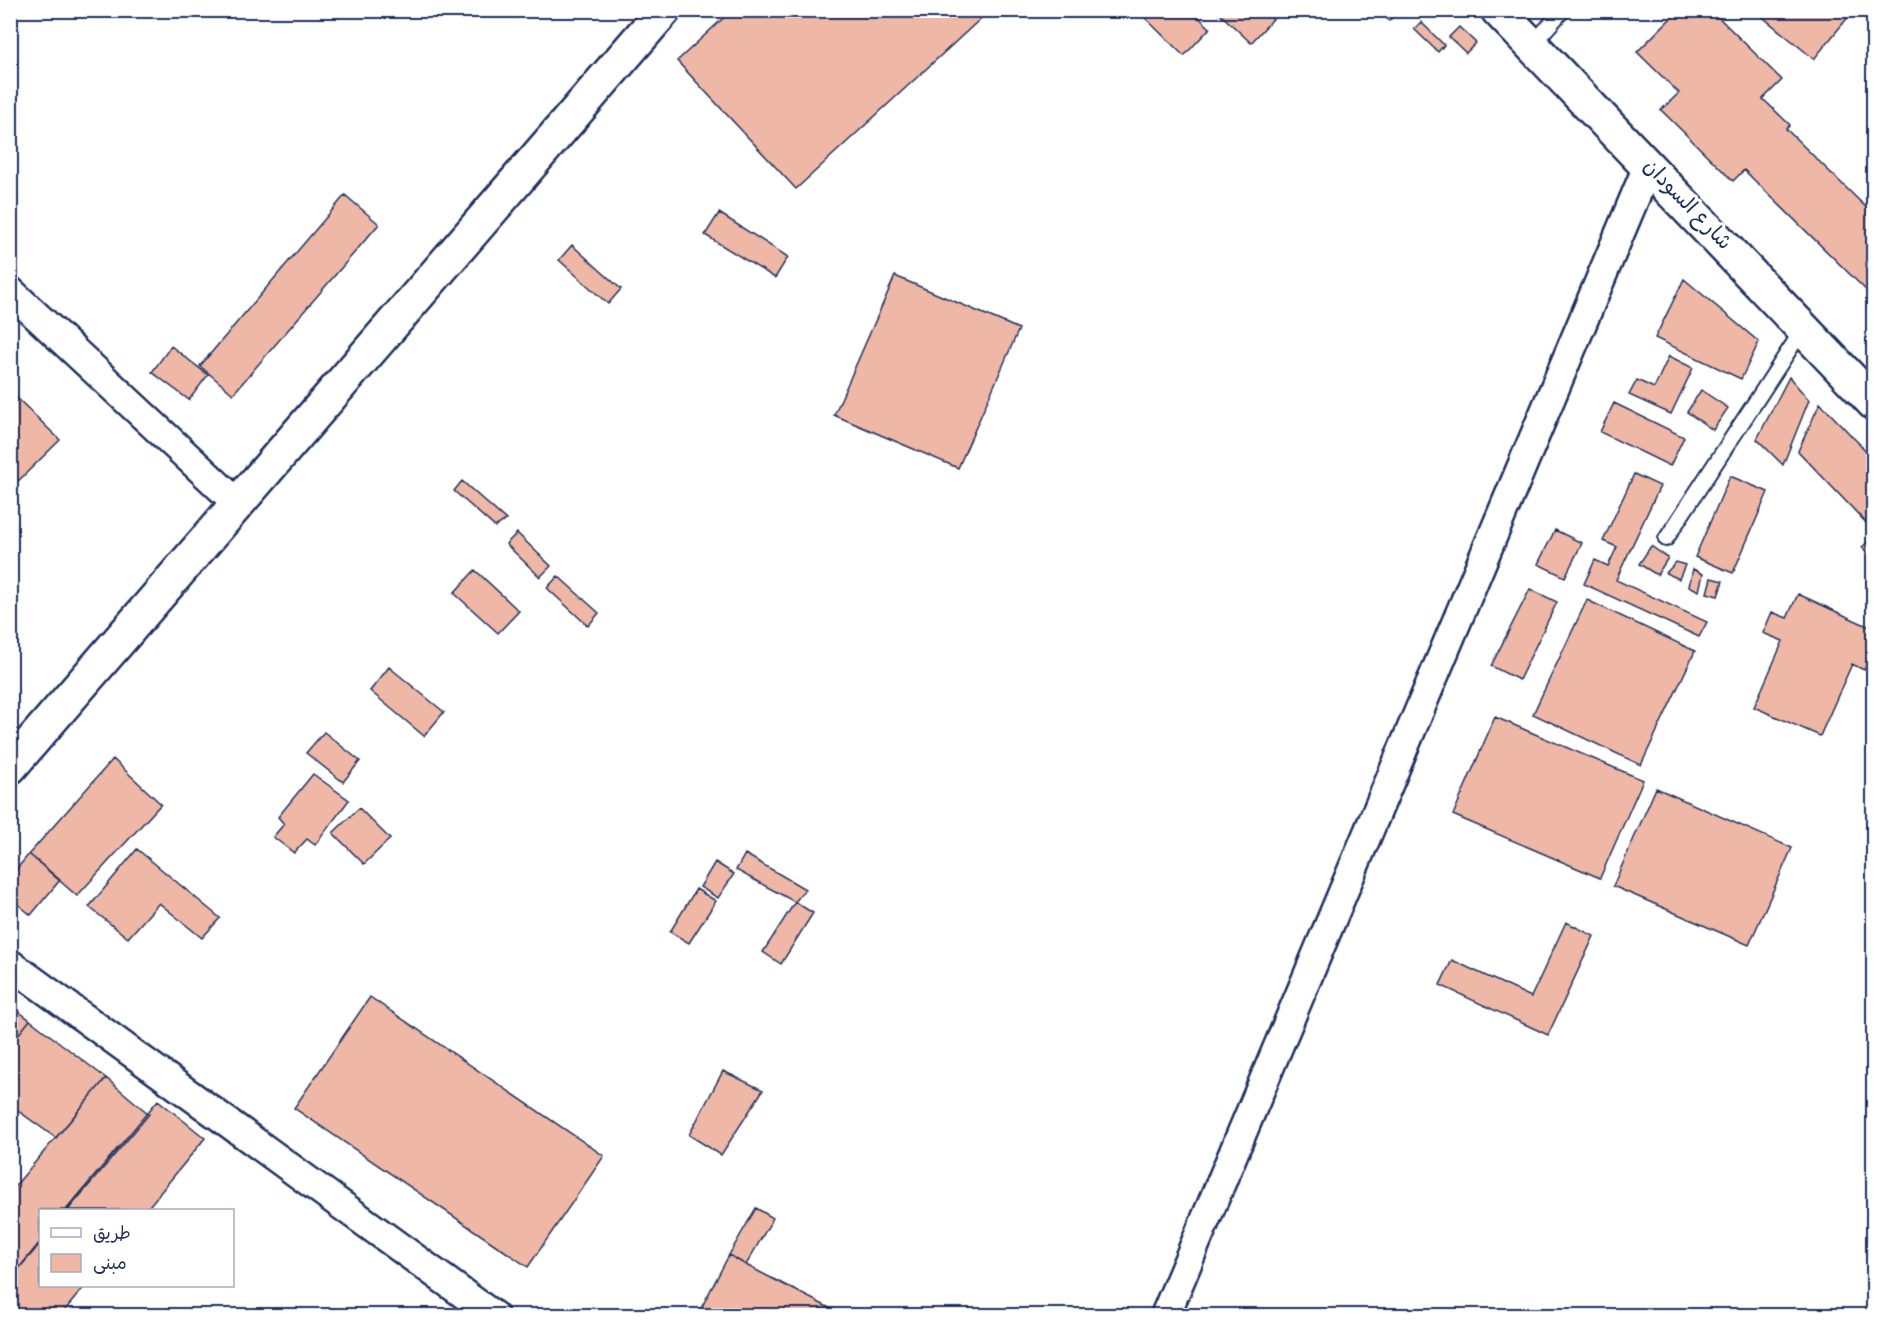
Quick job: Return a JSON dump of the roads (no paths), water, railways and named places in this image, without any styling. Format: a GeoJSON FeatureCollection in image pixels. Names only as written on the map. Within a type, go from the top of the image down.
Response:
{"type":"FeatureCollection","features":[{"type":"Feature","properties":{"kind":"main road"},"geometry":{"type":"LineString","coordinates":[[10,767],[664,10]]}},
{"type":"Feature","properties":{"kind":"main road","name":"شارع السودان"},"geometry":{"type":"LineString","coordinates":[[1498,10],[1874,403]]}},
{"type":"Feature","properties":{"kind":"street"},"geometry":{"type":"LineString","coordinates":[[1165,1316],[1648,166]]}},
{"type":"Feature","properties":{"kind":"street"},"geometry":{"type":"LineString","coordinates":[[10,291],[238,504]]}},
{"type":"Feature","properties":{"kind":"street"},"geometry":{"type":"LineString","coordinates":[[10,964],[494,1316]]}},
{"type":"Feature","properties":{"kind":"lane"},"geometry":{"type":"LineString","coordinates":[[1532,45],[1563,10]]}},
{"type":"Feature","properties":{"kind":"lane"},"geometry":{"type":"LineString","coordinates":[[1666,539],[1803,329]]}}]}
